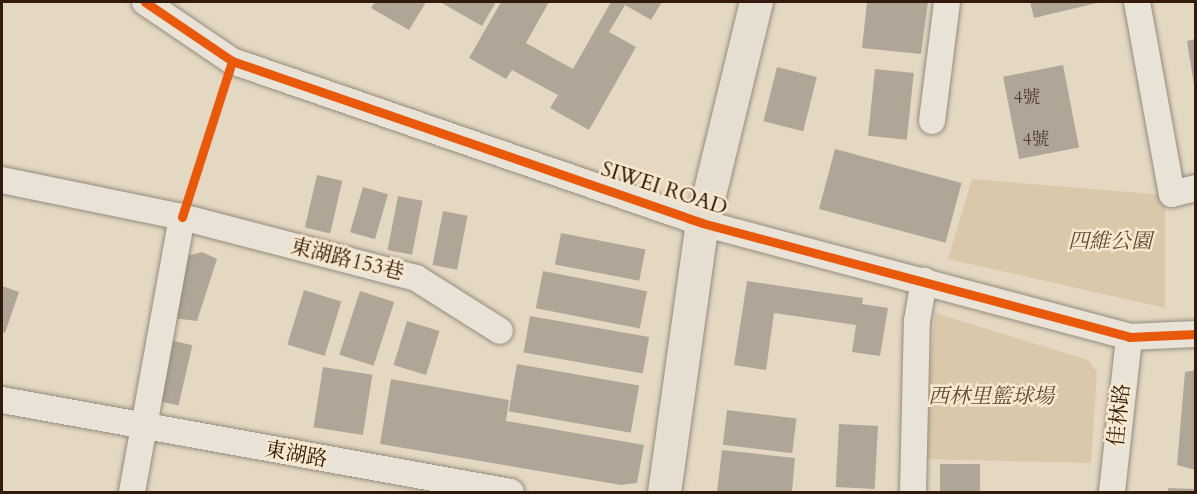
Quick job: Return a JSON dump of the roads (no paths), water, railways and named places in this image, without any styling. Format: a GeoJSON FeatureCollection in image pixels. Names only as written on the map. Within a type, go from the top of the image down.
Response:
{"type":"FeatureCollection","features":[{"type":"Feature","properties":{"kind":"main road"},"geometry":{"type":"LineString","coordinates":[[664,492],[702,223],[756,2]]}},
{"type":"Feature","properties":{"kind":"street","name":"SIWEI ROAD"},"geometry":{"type":"LineString","coordinates":[[145,2],[232,61],[702,223],[1129,337],[1196,334]]}},
{"type":"Feature","properties":{"kind":"street"},"geometry":{"type":"LineString","coordinates":[[932,121],[947,2]]}},
{"type":"Feature","properties":{"kind":"street"},"geometry":{"type":"LineString","coordinates":[[1137,2],[1172,194],[1196,189]]}},
{"type":"Feature","properties":{"kind":"street","name":"東湖路153巷"},"geometry":{"type":"LineString","coordinates":[[2,180],[182,217],[416,278],[501,331]]}},
{"type":"Feature","properties":{"kind":"street"},"geometry":{"type":"LineString","coordinates":[[132,492],[182,217]]}},
{"type":"Feature","properties":{"kind":"street"},"geometry":{"type":"LineString","coordinates":[[913,492],[917,321],[924,281]]}},
{"type":"Feature","properties":{"kind":"street","name":"佳林路"},"geometry":{"type":"LineString","coordinates":[[1112,492],[1129,337]]}},
{"type":"Feature","properties":{"kind":"street","name":"東湖路"},"geometry":{"type":"LineString","coordinates":[[2,400],[144,429],[485,490],[510,492]]}},
{"type":"Feature","properties":{"kind":"park label","name":"四維公園"},"geometry":{"type":"Point","coordinates":[1110,242]}},
{"type":"Feature","properties":{"kind":"park label","name":"西林里籃球場"},"geometry":{"type":"Point","coordinates":[991,397]}}]}
